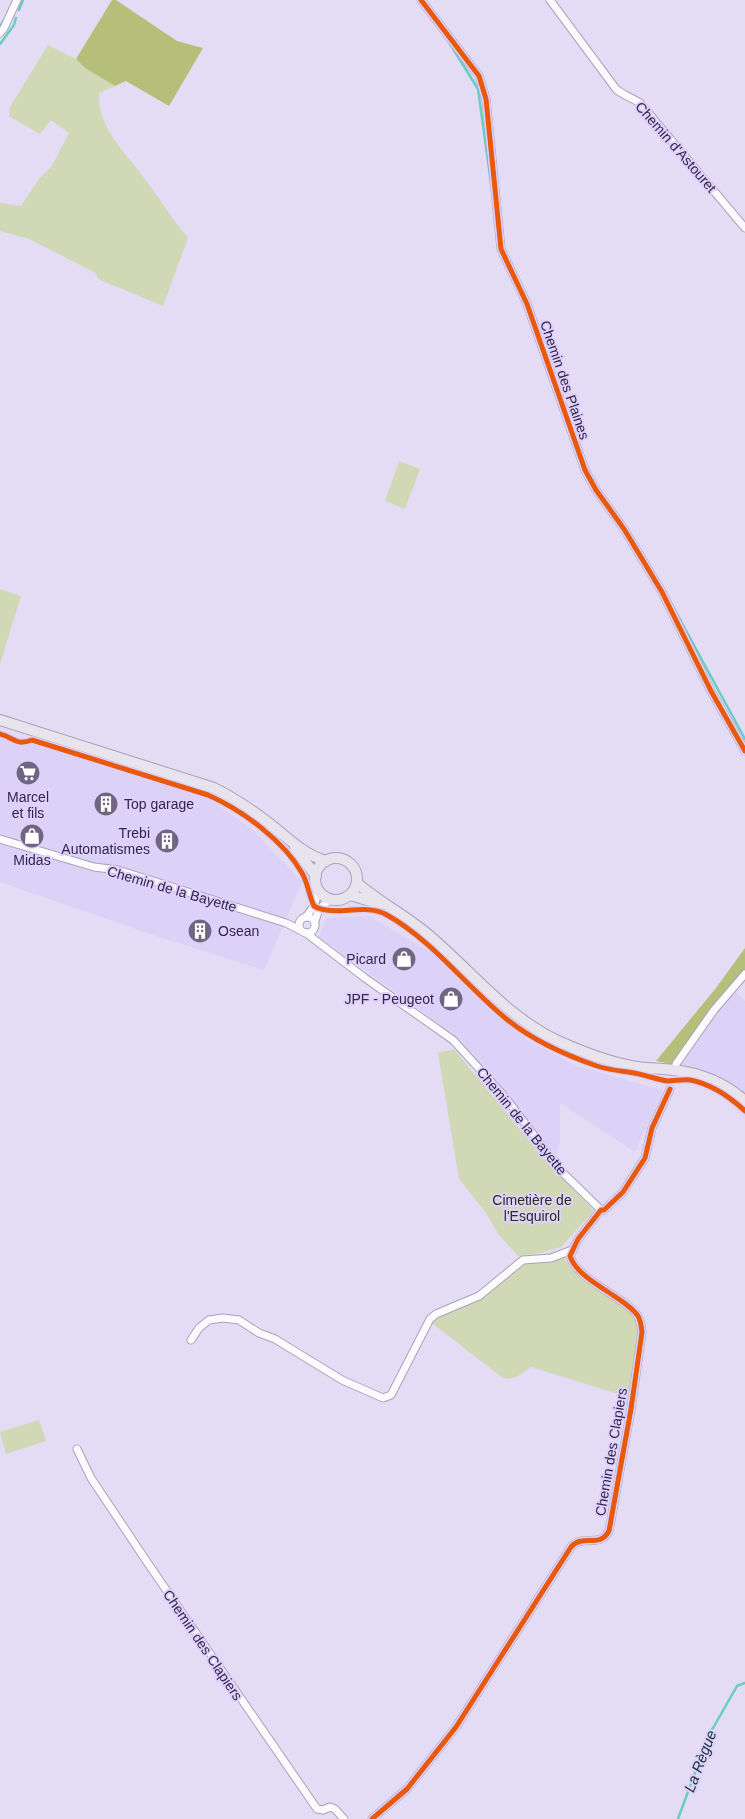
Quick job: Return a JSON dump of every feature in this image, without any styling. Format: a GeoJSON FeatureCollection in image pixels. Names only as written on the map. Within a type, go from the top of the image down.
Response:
{"type":"FeatureCollection","features":[{"type":"Feature","properties":{"kind":"main road"},"geometry":{"type":"LineString","coordinates":[[0,720],[214,788],[230,796],[292,843],[316,858],[326,861],[338,858],[348,861],[355,870],[357,883],[350,895],[338,900],[331,899],[318,890],[317,870],[326,861]]}},
{"type":"Feature","properties":{"kind":"main road"},"geometry":{"type":"LineString","coordinates":[[0,726],[46,736]]}},
{"type":"Feature","properties":{"kind":"main road"},"geometry":{"type":"LineString","coordinates":[[292,843],[316,876]]}},
{"type":"Feature","properties":{"kind":"main road"},"geometry":{"type":"LineString","coordinates":[[357,883],[387,906],[424,930],[501,1003],[537,1030],[569,1046],[605,1059],[632,1066],[675,1070],[698,1075],[720,1083],[745,1101]]}},
{"type":"Feature","properties":{"kind":"main road"},"geometry":{"type":"LineString","coordinates":[[350,895],[387,906]]}},
{"type":"Feature","properties":{"kind":"street"},"geometry":{"type":"LineString","coordinates":[[0,33],[17,0]]}},
{"type":"Feature","properties":{"kind":"street","name":"Chemin des Plaines"},"geometry":{"type":"LineString","coordinates":[[421,0],[479,76],[486,99],[501,249],[527,304],[585,470],[662,592],[711,691],[745,751]]}},
{"type":"Feature","properties":{"kind":"street","name":"Chemin d'Astouret"},"geometry":{"type":"LineString","coordinates":[[550,0],[616,89],[640,103],[745,228]]}},
{"type":"Feature","properties":{"kind":"street","name":"Chemin de la Bayette"},"geometry":{"type":"LineString","coordinates":[[0,839],[94,867],[118,870],[307,931],[319,945],[453,1040],[505,1096],[561,1171],[601,1210]]}},
{"type":"Feature","properties":{"kind":"street"},"geometry":{"type":"LineString","coordinates":[[303,919],[314,906],[318,890]]}},
{"type":"Feature","properties":{"kind":"street"},"geometry":{"type":"LineString","coordinates":[[303,919],[307,931],[316,925],[314,921],[319,909],[331,899]]}},
{"type":"Feature","properties":{"kind":"street"},"geometry":{"type":"LineString","coordinates":[[303,919],[311,918],[314,921]]}},
{"type":"Feature","properties":{"kind":"street","name":"Chemin de la Bayette"},"geometry":{"type":"LineString","coordinates":[[286,923],[303,919]]}},
{"type":"Feature","properties":{"kind":"street"},"geometry":{"type":"LineString","coordinates":[[675,1070],[676,1064],[714,1010],[745,974]]}},
{"type":"Feature","properties":{"kind":"street"},"geometry":{"type":"LineString","coordinates":[[191,1340],[199,1328],[209,1320],[223,1318],[239,1320],[254,1331],[275,1338],[342,1380],[383,1398],[391,1395],[430,1319],[436,1314],[479,1296],[523,1260],[551,1258],[572,1250],[601,1210],[604,1210],[623,1192],[646,1158],[652,1128],[670,1089]]}},
{"type":"Feature","properties":{"kind":"street","name":"Chemin des Clapiers"},"geometry":{"type":"LineString","coordinates":[[372,1819],[407,1789],[456,1728],[570,1547],[578,1540],[601,1540],[609,1531],[631,1410],[642,1332],[641,1322],[631,1310],[572,1264],[570,1256],[572,1250]]}},
{"type":"Feature","properties":{"kind":"street","name":"Chemin des Clapiers"},"geometry":{"type":"LineString","coordinates":[[77,1449],[91,1478],[317,1809],[323,1810],[330,1807],[336,1809],[344,1819]]}},
{"type":"Feature","properties":{"kind":"shaded area"},"geometry":{"type":"Polygon","coordinates":[[[0,731],[209,799],[253,830],[302,882],[264,970],[150,934],[0,882],[0,731]]]}},
{"type":"Feature","properties":{"kind":"shaded area"},"geometry":{"type":"Polygon","coordinates":[[[369,916],[432,953],[529,1041],[577,1066],[663,1090],[635,1152],[560,1103],[560,1143],[555,1160],[456,1036],[319,937],[326,918],[369,916]]]}},
{"type":"Feature","properties":{"kind":"shaded area"},"geometry":{"type":"Polygon","coordinates":[[[735,991],[745,1001],[745,1095],[727,1082],[708,1073],[680,1066],[708,1021],[735,991]]]}},
{"type":"Feature","properties":{"kind":"green space"},"geometry":{"type":"Polygon","coordinates":[[[112,0],[116,0],[177,41],[203,48],[169,106],[126,81],[115,86],[85,68],[76,59],[112,0]]]}},
{"type":"Feature","properties":{"kind":"green space"},"geometry":{"type":"Polygon","coordinates":[[[48,45],[76,59],[85,68],[115,86],[99,93],[100,106],[108,130],[188,238],[163,306],[98,279],[96,273],[29,239],[0,231],[0,203],[21,206],[39,179],[52,166],[69,133],[51,120],[40,134],[9,116],[10,107],[48,45]]]}},
{"type":"Feature","properties":{"kind":"green space"},"geometry":{"type":"Polygon","coordinates":[[[399,461],[420,469],[405,509],[385,501],[399,461]]]}},
{"type":"Feature","properties":{"kind":"green space"},"geometry":{"type":"Polygon","coordinates":[[[0,589],[21,596],[0,664],[0,589]]]}},
{"type":"Feature","properties":{"kind":"green space"},"geometry":{"type":"Polygon","coordinates":[[[745,948],[745,978],[708,1021],[680,1066],[656,1061],[716,988],[745,948]]]}},
{"type":"Feature","properties":{"kind":"green space","name":"Cimetière de l'Esquirol"},"geometry":{"type":"Polygon","coordinates":[[[454,1049],[548,1163],[594,1211],[561,1247],[540,1253],[518,1256],[499,1235],[486,1213],[459,1179],[438,1053],[454,1049]]]}},
{"type":"Feature","properties":{"kind":"green space"},"geometry":{"type":"Polygon","coordinates":[[[568,1248],[563,1257],[569,1265],[619,1303],[639,1325],[638,1350],[628,1397],[531,1367],[515,1377],[503,1378],[433,1324],[434,1312],[445,1306],[480,1294],[519,1258],[544,1255],[568,1248]]]}},
{"type":"Feature","properties":{"kind":"green space"},"geometry":{"type":"Polygon","coordinates":[[[39,1420],[46,1441],[6,1454],[0,1432],[39,1420]]]}},
{"type":"Feature","properties":{"kind":"waterway"},"geometry":{"type":"LineString","coordinates":[[19,10],[23,0]]}},
{"type":"Feature","properties":{"kind":"waterway"},"geometry":{"type":"LineString","coordinates":[[0,44],[14,25],[16,18]]}},
{"type":"Feature","properties":{"kind":"waterway"},"geometry":{"type":"LineString","coordinates":[[0,27],[4,20]]}},
{"type":"Feature","properties":{"kind":"waterway","name":"La Règue"},"geometry":{"type":"LineString","coordinates":[[447,39],[478,89],[491,183]]}},
{"type":"Feature","properties":{"kind":"waterway","name":"La Règue"},"geometry":{"type":"LineString","coordinates":[[671,603],[745,739]]}},
{"type":"Feature","properties":{"kind":"waterway","name":"La Règue"},"geometry":{"type":"LineString","coordinates":[[678,1819],[704,1753],[710,1731],[737,1686],[745,1683]]}},
{"type":"Feature","properties":{"kind":"cycle path"},"geometry":{"type":"LineString","coordinates":[[421,0],[479,76],[486,99],[501,249],[527,304],[585,470],[662,592],[711,691],[745,751]]}},
{"type":"Feature","properties":{"kind":"cycle path"},"geometry":{"type":"LineString","coordinates":[[0,734],[18,742],[32,740],[208,795],[221,801],[248,818],[284,849],[304,877],[314,906],[331,911],[378,911],[404,925],[434,950],[504,1017],[536,1039],[573,1057],[602,1067],[667,1081],[687,1080],[698,1082],[720,1092],[745,1111]]}},
{"type":"Feature","properties":{"kind":"cycle path"},"geometry":{"type":"LineString","coordinates":[[372,1819],[407,1789],[456,1727],[571,1547],[581,1541],[601,1539],[609,1531],[631,1409],[642,1332],[641,1324],[638,1316],[623,1302],[582,1273],[570,1256],[578,1239],[601,1210],[604,1210],[623,1192],[645,1158],[652,1128],[670,1089]]}},
{"type":"Feature","properties":{"kind":"place","name":"Marcel et fils"},"geometry":{"type":"Point","coordinates":[28,773]}},
{"type":"Feature","properties":{"kind":"place","name":"Top garage"},"geometry":{"type":"Point","coordinates":[106,804]}},
{"type":"Feature","properties":{"kind":"place","name":"Midas"},"geometry":{"type":"Point","coordinates":[32,836]}},
{"type":"Feature","properties":{"kind":"place","name":"Trebi Automatismes"},"geometry":{"type":"Point","coordinates":[167,841]}},
{"type":"Feature","properties":{"kind":"place","name":"Osean"},"geometry":{"type":"Point","coordinates":[200,931]}},
{"type":"Feature","properties":{"kind":"place","name":"Picard"},"geometry":{"type":"Point","coordinates":[404,959]}},
{"type":"Feature","properties":{"kind":"place","name":"JPF - Peugeot"},"geometry":{"type":"Point","coordinates":[451,999]}}]}
